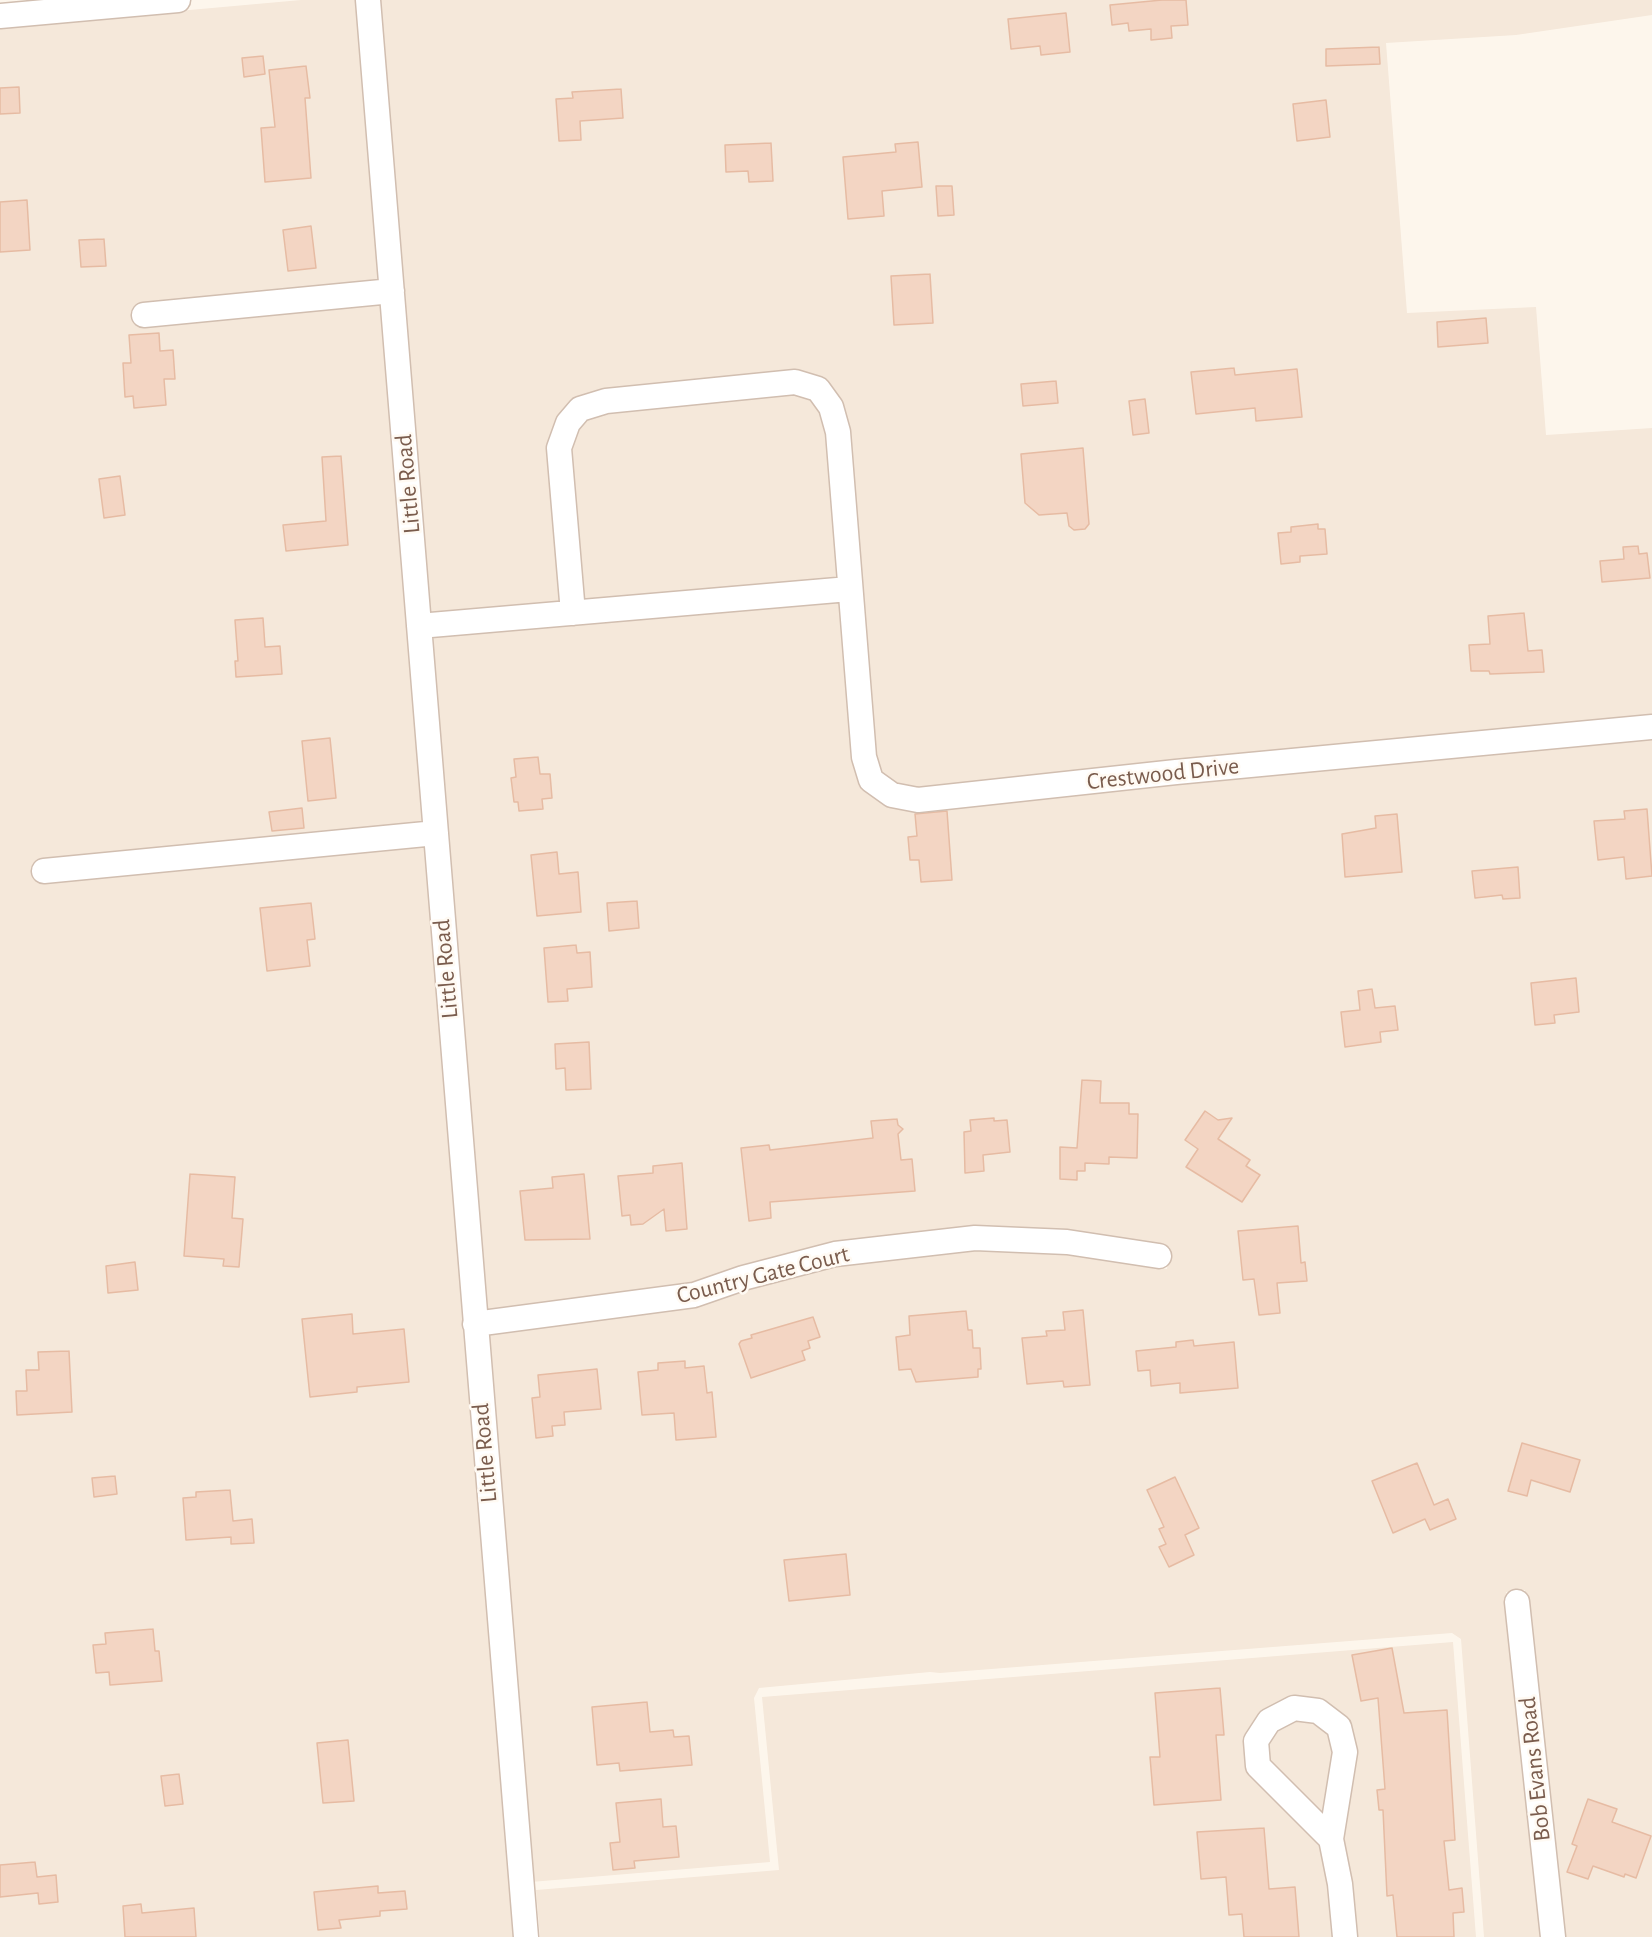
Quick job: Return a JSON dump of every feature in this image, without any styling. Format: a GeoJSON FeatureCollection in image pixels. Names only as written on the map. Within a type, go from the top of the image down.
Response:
{"type":"FeatureCollection","features":[{"type":"Feature","properties":{"kind":"street"},"geometry":{"type":"LineString","coordinates":[[0,16],[178,0]]}},
{"type":"Feature","properties":{"kind":"street","name":"Little Road"},"geometry":{"type":"LineString","coordinates":[[368,0],[526,1937]]}},
{"type":"Feature","properties":{"kind":"street"},"geometry":{"type":"LineString","coordinates":[[144,315],[392,291]]}},
{"type":"Feature","properties":{"kind":"street","name":"Crestwood Drive"},"geometry":{"type":"LineString","coordinates":[[573,613],[559,448],[568,423],[580,409],[606,401],[795,382],[818,389],[831,407],[838,432],[864,757],[872,780],[892,795],[918,800],[1176,772],[1652,727]]}},
{"type":"Feature","properties":{"kind":"street"},"geometry":{"type":"LineString","coordinates":[[419,626],[849,589]]}},
{"type":"Feature","properties":{"kind":"street"},"geometry":{"type":"LineString","coordinates":[[45,872],[436,833]]}},
{"type":"Feature","properties":{"kind":"street","name":"Country Gate Court"},"geometry":{"type":"LineString","coordinates":[[475,1324],[694,1294],[743,1278],[835,1254],[975,1238],[1067,1242],[1159,1256]]}},
{"type":"Feature","properties":{"kind":"street","name":"Bob Evans Road"},"geometry":{"type":"LineString","coordinates":[[1517,1602],[1553,1937]]}},
{"type":"Feature","properties":{"kind":"street"},"geometry":{"type":"LineString","coordinates":[[1331,1839],[1258,1767],[1256,1741],[1269,1721],[1293,1708],[1318,1711],[1339,1727],[1345,1752],[1331,1839],[1340,1884],[1345,1937]]}},
{"type":"Feature","properties":{"kind":"shaded area"},"geometry":{"type":"Polygon","coordinates":[[[301,0],[358,0],[516,1937],[0,1937],[0,27],[301,0]]]}},
{"type":"Feature","properties":{"kind":"shaded area"},"geometry":{"type":"Polygon","coordinates":[[[378,0],[1652,0],[1652,15],[1516,35],[1386,43],[1407,313],[1536,307],[1546,435],[1652,428],[1652,1937],[1563,1937],[1525,1590],[1506,1592],[1543,1937],[1484,1937],[1461,1639],[1452,1633],[930,1672],[759,1688],[754,1698],[770,1862],[531,1882],[485,1333],[745,1288],[837,1265],[975,1249],[1066,1253],[1167,1269],[1170,1247],[1068,1231],[483,1311],[378,0]]]}},
{"type":"Feature","properties":{"kind":"shaded area"},"geometry":{"type":"Polygon","coordinates":[[[1453,1642],[1476,1937],[540,1937],[536,1890],[779,1870],[762,1697],[1453,1642]]]}},
{"type":"Feature","properties":{"kind":"building"},"geometry":{"type":"Polygon","coordinates":[[[1186,0],[1188,25],[1171,26],[1172,38],[1151,40],[1151,29],[1129,31],[1128,23],[1112,25],[1110,5],[1186,0]]]}},
{"type":"Feature","properties":{"kind":"building"},"geometry":{"type":"Polygon","coordinates":[[[1066,13],[1070,52],[1041,55],[1040,46],[1011,49],[1008,19],[1066,13]]]}},
{"type":"Feature","properties":{"kind":"building"},"geometry":{"type":"Polygon","coordinates":[[[1379,47],[1380,64],[1326,66],[1326,49],[1379,47]]]}},
{"type":"Feature","properties":{"kind":"building"},"geometry":{"type":"Polygon","coordinates":[[[263,56],[265,74],[244,77],[242,58],[263,56]]]}},
{"type":"Feature","properties":{"kind":"building"},"geometry":{"type":"Polygon","coordinates":[[[306,66],[310,98],[305,98],[311,178],[265,182],[261,128],[275,127],[269,70],[306,66]]]}},
{"type":"Feature","properties":{"kind":"building"},"geometry":{"type":"Polygon","coordinates":[[[19,87],[20,113],[0,114],[0,88],[19,87]]]}},
{"type":"Feature","properties":{"kind":"building"},"geometry":{"type":"Polygon","coordinates":[[[621,89],[623,118],[580,121],[581,140],[559,141],[556,99],[573,98],[572,92],[621,89]]]}},
{"type":"Feature","properties":{"kind":"building"},"geometry":{"type":"Polygon","coordinates":[[[1326,100],[1330,137],[1297,141],[1293,104],[1326,100]]]}},
{"type":"Feature","properties":{"kind":"building"},"geometry":{"type":"Polygon","coordinates":[[[918,142],[922,187],[882,191],[884,216],[848,219],[843,157],[896,152],[895,144],[918,142]]]}},
{"type":"Feature","properties":{"kind":"building"},"geometry":{"type":"Polygon","coordinates":[[[771,143],[773,181],[749,182],[748,171],[726,172],[725,145],[771,143]]]}},
{"type":"Feature","properties":{"kind":"building"},"geometry":{"type":"Polygon","coordinates":[[[936,186],[952,186],[954,215],[938,216],[936,186]]]}},
{"type":"Feature","properties":{"kind":"building"},"geometry":{"type":"Polygon","coordinates":[[[27,200],[30,250],[0,252],[0,202],[27,200]]]}},
{"type":"Feature","properties":{"kind":"building"},"geometry":{"type":"Polygon","coordinates":[[[311,226],[316,268],[288,271],[283,230],[311,226]]]}},
{"type":"Feature","properties":{"kind":"building"},"geometry":{"type":"Polygon","coordinates":[[[104,239],[106,266],[81,267],[79,240],[104,239]]]}},
{"type":"Feature","properties":{"kind":"building"},"geometry":{"type":"Polygon","coordinates":[[[930,274],[933,323],[894,325],[891,276],[930,274]]]}},
{"type":"Feature","properties":{"kind":"building"},"geometry":{"type":"Polygon","coordinates":[[[1486,318],[1488,343],[1438,347],[1437,322],[1486,318]]]}},
{"type":"Feature","properties":{"kind":"building"},"geometry":{"type":"Polygon","coordinates":[[[159,333],[160,351],[173,350],[175,379],[164,379],[166,405],[134,408],[133,396],[125,397],[123,363],[131,363],[129,335],[159,333]]]}},
{"type":"Feature","properties":{"kind":"building"},"geometry":{"type":"Polygon","coordinates":[[[1234,368],[1235,375],[1297,369],[1302,417],[1256,421],[1255,408],[1196,414],[1191,372],[1234,368]]]}},
{"type":"Feature","properties":{"kind":"building"},"geometry":{"type":"Polygon","coordinates":[[[1056,381],[1058,403],[1023,406],[1021,384],[1056,381]]]}},
{"type":"Feature","properties":{"kind":"building"},"geometry":{"type":"Polygon","coordinates":[[[1145,399],[1149,433],[1133,435],[1129,401],[1145,399]]]}},
{"type":"Feature","properties":{"kind":"building"},"geometry":{"type":"Polygon","coordinates":[[[1083,448],[1089,524],[1085,529],[1074,530],[1069,526],[1067,513],[1039,515],[1025,503],[1021,454],[1083,448]]]}},
{"type":"Feature","properties":{"kind":"building"},"geometry":{"type":"Polygon","coordinates":[[[341,456],[348,545],[286,551],[283,525],[326,521],[322,457],[341,456]]]}},
{"type":"Feature","properties":{"kind":"building"},"geometry":{"type":"Polygon","coordinates":[[[120,476],[125,515],[104,518],[99,479],[120,476]]]}},
{"type":"Feature","properties":{"kind":"building"},"geometry":{"type":"Polygon","coordinates":[[[1318,524],[1318,529],[1325,529],[1327,554],[1300,556],[1300,562],[1281,564],[1278,533],[1291,532],[1291,527],[1318,524]]]}},
{"type":"Feature","properties":{"kind":"building"},"geometry":{"type":"Polygon","coordinates":[[[1638,546],[1639,554],[1647,553],[1650,578],[1602,582],[1600,561],[1624,559],[1623,547],[1638,546]]]}},
{"type":"Feature","properties":{"kind":"building"},"geometry":{"type":"Polygon","coordinates":[[[1524,613],[1528,651],[1542,650],[1544,672],[1490,674],[1489,671],[1471,671],[1469,645],[1490,644],[1488,616],[1524,613]]]}},
{"type":"Feature","properties":{"kind":"building"},"geometry":{"type":"Polygon","coordinates":[[[263,618],[265,647],[280,646],[282,674],[236,677],[235,661],[238,661],[235,620],[263,618]]]}},
{"type":"Feature","properties":{"kind":"building"},"geometry":{"type":"Polygon","coordinates":[[[330,738],[336,798],[308,801],[302,741],[330,738]]]}},
{"type":"Feature","properties":{"kind":"building"},"geometry":{"type":"Polygon","coordinates":[[[538,757],[540,774],[550,774],[552,798],[542,799],[543,809],[519,811],[518,802],[514,802],[511,778],[516,777],[514,759],[538,757]]]}},
{"type":"Feature","properties":{"kind":"building"},"geometry":{"type":"Polygon","coordinates":[[[302,808],[304,828],[272,831],[269,812],[302,808]]]}},
{"type":"Feature","properties":{"kind":"building"},"geometry":{"type":"Polygon","coordinates":[[[1647,809],[1652,876],[1626,879],[1624,857],[1598,860],[1594,821],[1625,819],[1624,811],[1647,809]]]}},
{"type":"Feature","properties":{"kind":"building"},"geometry":{"type":"Polygon","coordinates":[[[947,811],[952,880],[921,882],[919,860],[910,860],[908,837],[917,836],[915,814],[947,811]]]}},
{"type":"Feature","properties":{"kind":"building"},"geometry":{"type":"Polygon","coordinates":[[[1397,814],[1402,872],[1345,877],[1342,834],[1376,828],[1375,816],[1397,814]]]}},
{"type":"Feature","properties":{"kind":"building"},"geometry":{"type":"Polygon","coordinates":[[[557,852],[559,874],[578,872],[581,912],[537,916],[531,855],[557,852]]]}},
{"type":"Feature","properties":{"kind":"building"},"geometry":{"type":"Polygon","coordinates":[[[1518,867],[1520,898],[1503,899],[1502,895],[1475,898],[1472,871],[1518,867]]]}},
{"type":"Feature","properties":{"kind":"building"},"geometry":{"type":"Polygon","coordinates":[[[637,901],[639,928],[609,931],[607,903],[637,901]]]}},
{"type":"Feature","properties":{"kind":"building"},"geometry":{"type":"Polygon","coordinates":[[[311,903],[315,939],[307,940],[310,966],[267,971],[260,908],[311,903]]]}},
{"type":"Feature","properties":{"kind":"building"},"geometry":{"type":"Polygon","coordinates":[[[576,945],[577,953],[590,952],[592,987],[567,989],[568,1001],[548,1002],[544,948],[576,945]]]}},
{"type":"Feature","properties":{"kind":"building"},"geometry":{"type":"Polygon","coordinates":[[[1576,978],[1579,1012],[1554,1015],[1555,1023],[1535,1025],[1531,983],[1576,978]]]}},
{"type":"Feature","properties":{"kind":"building"},"geometry":{"type":"Polygon","coordinates":[[[1372,989],[1375,1008],[1395,1006],[1398,1030],[1380,1032],[1381,1042],[1345,1047],[1341,1012],[1360,1010],[1358,991],[1372,989]]]}},
{"type":"Feature","properties":{"kind":"building"},"geometry":{"type":"Polygon","coordinates":[[[589,1042],[591,1089],[566,1090],[565,1068],[556,1069],[555,1044],[589,1042]]]}},
{"type":"Feature","properties":{"kind":"building"},"geometry":{"type":"Polygon","coordinates":[[[1082,1080],[1101,1081],[1100,1103],[1129,1103],[1129,1114],[1138,1114],[1137,1158],[1109,1157],[1109,1164],[1085,1163],[1085,1171],[1077,1171],[1077,1180],[1060,1179],[1060,1147],[1077,1148],[1082,1080]]]}},
{"type":"Feature","properties":{"kind":"building"},"geometry":{"type":"Polygon","coordinates":[[[1205,1111],[1218,1120],[1232,1118],[1218,1139],[1250,1160],[1246,1166],[1260,1175],[1242,1202],[1186,1167],[1198,1149],[1185,1140],[1205,1111]]]}},
{"type":"Feature","properties":{"kind":"building"},"geometry":{"type":"Polygon","coordinates":[[[994,1118],[994,1121],[1007,1120],[1010,1152],[983,1155],[984,1171],[965,1173],[964,1132],[971,1131],[970,1120],[994,1118]]]}},
{"type":"Feature","properties":{"kind":"building"},"geometry":{"type":"Polygon","coordinates":[[[897,1119],[898,1125],[903,1129],[898,1134],[901,1160],[912,1159],[915,1191],[770,1202],[771,1218],[749,1221],[741,1148],[769,1145],[770,1150],[873,1138],[871,1121],[897,1119]]]}},
{"type":"Feature","properties":{"kind":"building"},"geometry":{"type":"Polygon","coordinates":[[[682,1163],[687,1229],[666,1231],[664,1209],[643,1224],[631,1225],[630,1215],[622,1216],[618,1176],[653,1173],[653,1166],[682,1163]]]}},
{"type":"Feature","properties":{"kind":"building"},"geometry":{"type":"Polygon","coordinates":[[[190,1174],[235,1177],[232,1218],[243,1219],[239,1267],[223,1266],[224,1259],[184,1256],[190,1174]]]}},
{"type":"Feature","properties":{"kind":"building"},"geometry":{"type":"Polygon","coordinates":[[[584,1174],[590,1239],[525,1240],[520,1191],[553,1188],[552,1177],[584,1174]]]}},
{"type":"Feature","properties":{"kind":"building"},"geometry":{"type":"Polygon","coordinates":[[[1298,1226],[1301,1263],[1305,1262],[1307,1281],[1277,1283],[1280,1313],[1259,1315],[1254,1279],[1243,1280],[1238,1231],[1298,1226]]]}},
{"type":"Feature","properties":{"kind":"building"},"geometry":{"type":"Polygon","coordinates":[[[135,1262],[138,1290],[108,1293],[106,1266],[135,1262]]]}},
{"type":"Feature","properties":{"kind":"building"},"geometry":{"type":"Polygon","coordinates":[[[1083,1310],[1090,1385],[1064,1387],[1063,1381],[1027,1384],[1022,1338],[1047,1336],[1046,1331],[1065,1330],[1063,1312],[1083,1310]]]}},
{"type":"Feature","properties":{"kind":"building"},"geometry":{"type":"Polygon","coordinates":[[[966,1311],[968,1330],[972,1330],[973,1348],[980,1348],[981,1369],[978,1369],[978,1377],[916,1382],[911,1369],[899,1370],[896,1337],[910,1335],[909,1316],[966,1311]]]}},
{"type":"Feature","properties":{"kind":"building"},"geometry":{"type":"Polygon","coordinates":[[[352,1314],[353,1334],[404,1329],[409,1382],[357,1387],[357,1392],[310,1397],[302,1319],[352,1314]]]}},
{"type":"Feature","properties":{"kind":"building"},"geometry":{"type":"Polygon","coordinates":[[[813,1317],[820,1337],[808,1341],[810,1348],[802,1351],[805,1360],[751,1378],[739,1344],[741,1341],[752,1338],[751,1335],[813,1317]]]}},
{"type":"Feature","properties":{"kind":"building"},"geometry":{"type":"Polygon","coordinates":[[[1193,1340],[1194,1346],[1234,1342],[1238,1388],[1180,1393],[1180,1383],[1151,1386],[1150,1370],[1138,1371],[1136,1351],[1176,1347],[1176,1342],[1193,1340]]]}},
{"type":"Feature","properties":{"kind":"building"},"geometry":{"type":"Polygon","coordinates":[[[69,1351],[72,1412],[17,1415],[16,1391],[27,1391],[26,1370],[39,1370],[38,1352],[69,1351]]]}},
{"type":"Feature","properties":{"kind":"building"},"geometry":{"type":"Polygon","coordinates":[[[685,1361],[685,1368],[704,1366],[707,1393],[712,1392],[716,1437],[676,1440],[674,1413],[642,1415],[638,1372],[658,1370],[658,1363],[685,1361]]]}},
{"type":"Feature","properties":{"kind":"building"},"geometry":{"type":"Polygon","coordinates":[[[597,1369],[601,1409],[564,1412],[565,1425],[552,1426],[553,1436],[536,1438],[532,1398],[540,1397],[538,1375],[597,1369]]]}},
{"type":"Feature","properties":{"kind":"building"},"geometry":{"type":"Polygon","coordinates":[[[1522,1443],[1580,1460],[1570,1492],[1531,1480],[1527,1496],[1508,1491],[1522,1443]]]}},
{"type":"Feature","properties":{"kind":"building"},"geometry":{"type":"Polygon","coordinates":[[[1417,1463],[1434,1505],[1448,1499],[1456,1519],[1430,1530],[1425,1519],[1393,1533],[1372,1481],[1417,1463]]]}},
{"type":"Feature","properties":{"kind":"building"},"geometry":{"type":"Polygon","coordinates":[[[115,1476],[117,1494],[94,1497],[92,1478],[115,1476]]]}},
{"type":"Feature","properties":{"kind":"building"},"geometry":{"type":"Polygon","coordinates":[[[1175,1477],[1199,1528],[1185,1535],[1194,1555],[1169,1567],[1159,1547],[1166,1544],[1159,1529],[1164,1527],[1147,1490],[1175,1477]]]}},
{"type":"Feature","properties":{"kind":"building"},"geometry":{"type":"Polygon","coordinates":[[[230,1490],[233,1521],[252,1519],[254,1543],[231,1544],[231,1537],[186,1540],[183,1498],[196,1497],[196,1492],[230,1490]]]}},
{"type":"Feature","properties":{"kind":"building"},"geometry":{"type":"Polygon","coordinates":[[[846,1554],[850,1595],[789,1601],[784,1560],[846,1554]]]}},
{"type":"Feature","properties":{"kind":"building"},"geometry":{"type":"Polygon","coordinates":[[[153,1629],[155,1651],[159,1651],[162,1681],[110,1685],[109,1672],[96,1673],[93,1645],[106,1644],[105,1633],[153,1629]]]}},
{"type":"Feature","properties":{"kind":"building"},"geometry":{"type":"Polygon","coordinates":[[[1392,1648],[1404,1713],[1447,1710],[1455,1840],[1444,1841],[1449,1890],[1462,1888],[1464,1912],[1453,1913],[1454,1937],[1397,1937],[1393,1895],[1387,1896],[1383,1810],[1379,1810],[1377,1790],[1385,1789],[1378,1698],[1361,1701],[1352,1655],[1392,1648]]]}},
{"type":"Feature","properties":{"kind":"building"},"geometry":{"type":"Polygon","coordinates":[[[1220,1688],[1224,1735],[1216,1735],[1221,1800],[1154,1805],[1150,1757],[1160,1757],[1155,1693],[1220,1688]]]}},
{"type":"Feature","properties":{"kind":"building"},"geometry":{"type":"Polygon","coordinates":[[[647,1702],[650,1732],[673,1730],[674,1737],[689,1736],[692,1765],[620,1771],[619,1763],[597,1765],[592,1707],[647,1702]]]}},
{"type":"Feature","properties":{"kind":"building"},"geometry":{"type":"Polygon","coordinates":[[[348,1740],[354,1801],[323,1803],[317,1743],[348,1740]]]}},
{"type":"Feature","properties":{"kind":"building"},"geometry":{"type":"Polygon","coordinates":[[[179,1774],[183,1804],[165,1806],[161,1776],[179,1774]]]}},
{"type":"Feature","properties":{"kind":"building"},"geometry":{"type":"Polygon","coordinates":[[[661,1799],[663,1827],[676,1826],[679,1857],[634,1861],[635,1868],[613,1870],[610,1843],[620,1842],[616,1803],[661,1799]]]}},
{"type":"Feature","properties":{"kind":"building"},"geometry":{"type":"Polygon","coordinates":[[[1588,1799],[1617,1809],[1612,1822],[1651,1836],[1636,1878],[1625,1874],[1624,1877],[1593,1866],[1588,1879],[1567,1872],[1577,1846],[1572,1844],[1588,1799]]]}},
{"type":"Feature","properties":{"kind":"building"},"geometry":{"type":"Polygon","coordinates":[[[1264,1828],[1269,1889],[1295,1887],[1299,1937],[1244,1937],[1242,1914],[1229,1915],[1226,1877],[1201,1879],[1197,1832],[1264,1828]]]}},
{"type":"Feature","properties":{"kind":"building"},"geometry":{"type":"Polygon","coordinates":[[[35,1862],[37,1877],[56,1875],[58,1902],[39,1904],[38,1893],[0,1897],[0,1865],[35,1862]]]}},
{"type":"Feature","properties":{"kind":"building"},"geometry":{"type":"Polygon","coordinates":[[[378,1886],[378,1893],[405,1891],[407,1909],[380,1911],[380,1916],[339,1920],[341,1928],[318,1930],[314,1892],[378,1886]]]}},
{"type":"Feature","properties":{"kind":"building"},"geometry":{"type":"Polygon","coordinates":[[[141,1904],[142,1913],[194,1908],[196,1937],[125,1937],[123,1906],[141,1904]]]}}]}
